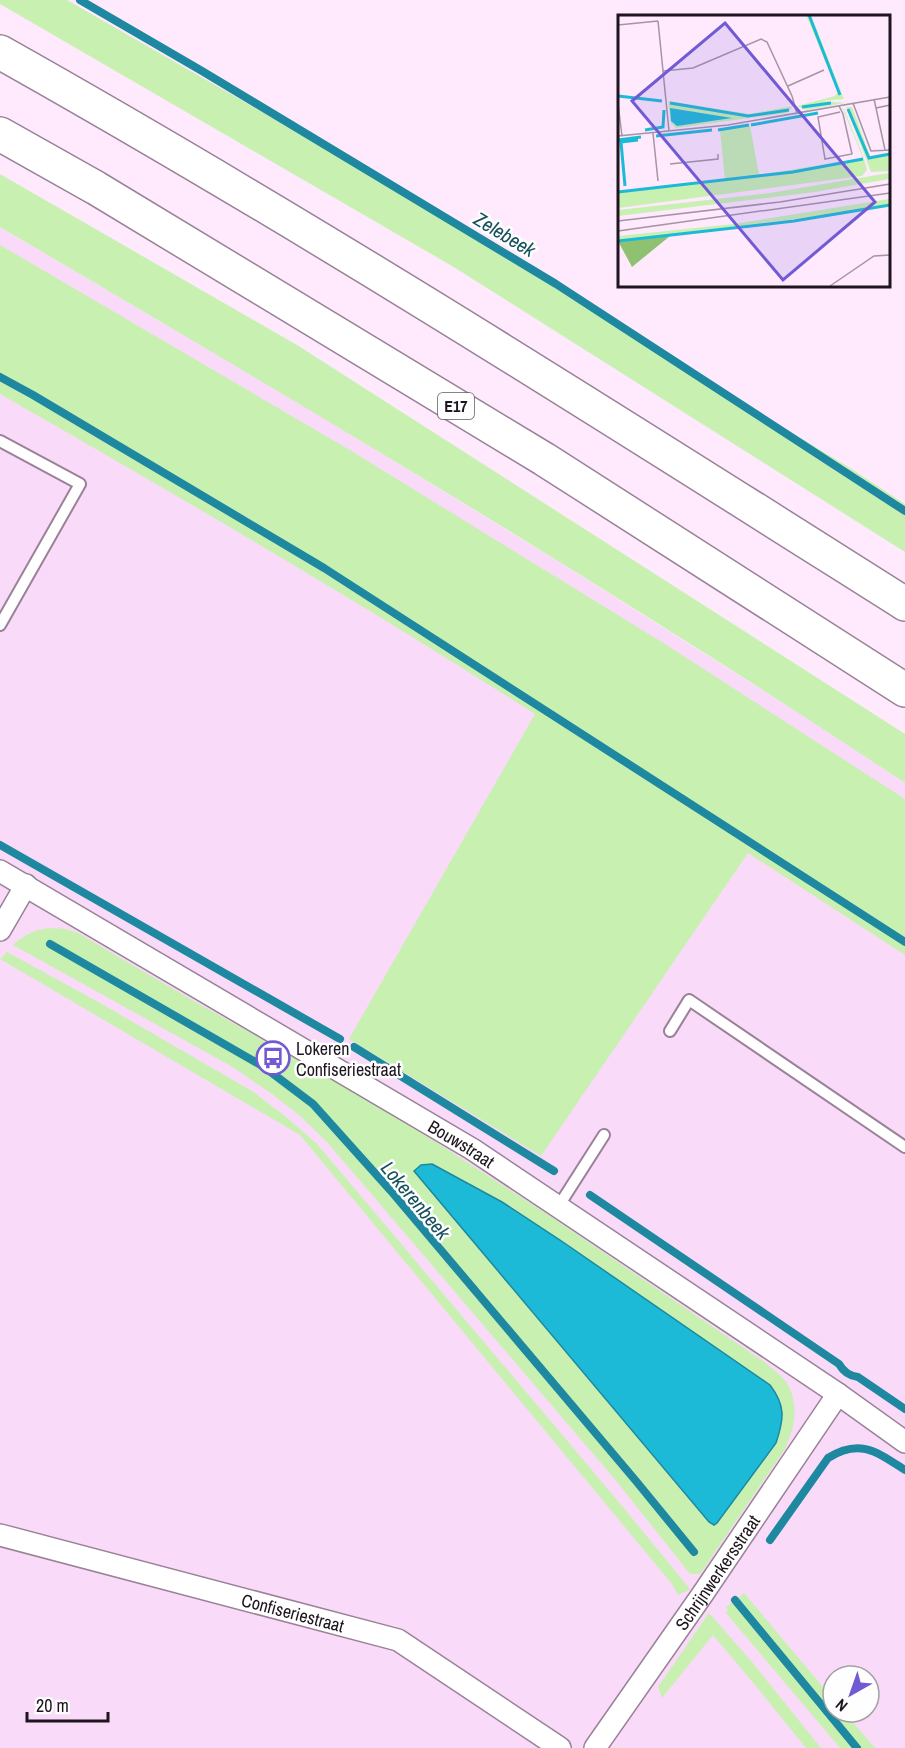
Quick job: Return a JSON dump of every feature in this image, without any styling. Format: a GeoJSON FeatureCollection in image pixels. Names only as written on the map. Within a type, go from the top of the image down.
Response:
{"type":"FeatureCollection","features":[{"type":"Feature","properties":{"kind":"highway"},"geometry":{"type":"LineString","coordinates":[[0,52],[131,126],[580,398],[905,604]]}},
{"type":"Feature","properties":{"kind":"highway","name":"E17"},"geometry":{"type":"LineString","coordinates":[[0,134],[96,188],[544,459],[905,690]]}},
{"type":"Feature","properties":{"kind":"street","name":"Bouwstraat"},"geometry":{"type":"LineString","coordinates":[[0,871],[472,1149],[838,1394],[905,1442]]}},
{"type":"Feature","properties":{"kind":"street"},"geometry":{"type":"LineString","coordinates":[[0,930],[26,885]]}},
{"type":"Feature","properties":{"kind":"street","name":"Schrijnwerkersstraat"},"geometry":{"type":"LineString","coordinates":[[595,1748],[702,1596],[838,1394]]}},
{"type":"Feature","properties":{"kind":"street","name":"Confiseriestraat"},"geometry":{"type":"LineString","coordinates":[[0,1535],[398,1640],[560,1748]]}},
{"type":"Feature","properties":{"kind":"lane"},"geometry":{"type":"LineString","coordinates":[[0,441],[80,484],[0,625]]}},
{"type":"Feature","properties":{"kind":"lane"},"geometry":{"type":"LineString","coordinates":[[670,1031],[689,1000],[905,1147]]}},
{"type":"Feature","properties":{"kind":"lane"},"geometry":{"type":"LineString","coordinates":[[558,1207],[604,1135]]}},
{"type":"Feature","properties":{"kind":"shaded area"},"geometry":{"type":"Polygon","coordinates":[[[0,227],[317,414],[557,561],[821,727],[905,783],[905,1748],[0,1748],[0,227]]]}},
{"type":"Feature","properties":{"kind":"green space"},"geometry":{"type":"Polygon","coordinates":[[[0,0],[67,0],[339,156],[850,468],[905,504],[905,552],[452,266],[0,4],[0,0]]]}},
{"type":"Feature","properties":{"kind":"green space"},"geometry":{"type":"Polygon","coordinates":[[[0,174],[297,345],[905,734],[905,783],[569,568],[343,430],[0,227],[0,174]]]}},
{"type":"Feature","properties":{"kind":"green space"},"geometry":{"type":"Polygon","coordinates":[[[0,245],[348,449],[665,644],[905,799],[905,955],[748,853],[541,1156],[349,1039],[535,714],[403,631],[0,394],[0,245]]]}},
{"type":"Feature","properties":{"kind":"green space"},"geometry":{"type":"Polygon","coordinates":[[[49,928],[66,929],[78,933],[319,1071],[442,1146],[547,1214],[766,1363],[783,1378],[789,1386],[794,1404],[794,1423],[785,1449],[700,1574],[690,1574],[618,1483],[327,1142],[299,1115],[231,1066],[13,945],[29,934],[49,928]]]}},
{"type":"Feature","properties":{"kind":"green space"},"geometry":{"type":"Polygon","coordinates":[[[7,952],[252,1091],[317,1144],[690,1589],[678,1595],[672,1584],[300,1135],[0,959],[7,952]]]}},
{"type":"Feature","properties":{"kind":"green space"},"geometry":{"type":"Polygon","coordinates":[[[744,1593],[821,1685],[821,1724],[854,1724],[875,1748],[840,1748],[726,1613],[728,1610],[726,1607],[744,1593]]]}},
{"type":"Feature","properties":{"kind":"green space"},"geometry":{"type":"Polygon","coordinates":[[[709,1613],[752,1662],[821,1748],[806,1748],[713,1635],[662,1698],[658,1687],[709,1613]]]}},
{"type":"Feature","properties":{"kind":"water"},"geometry":{"type":"Polygon","coordinates":[[[432,1164],[502,1202],[770,1385],[779,1400],[782,1413],[776,1443],[717,1523],[714,1525],[709,1522],[414,1171],[421,1165],[432,1164]]]}},
{"type":"Feature","properties":{"kind":"waterway","name":"Zelebeek"},"geometry":{"type":"LineString","coordinates":[[80,0],[556,284],[905,511]]}},
{"type":"Feature","properties":{"kind":"waterway"},"geometry":{"type":"LineString","coordinates":[[0,377],[324,568],[905,942]]}},
{"type":"Feature","properties":{"kind":"waterway"},"geometry":{"type":"LineString","coordinates":[[0,845],[340,1039]]}},
{"type":"Feature","properties":{"kind":"waterway","name":"Lokerenbeek"},"geometry":{"type":"LineString","coordinates":[[50,944],[264,1067],[313,1104],[391,1191],[694,1552]]}},
{"type":"Feature","properties":{"kind":"waterway"},"geometry":{"type":"LineString","coordinates":[[354,1047],[554,1171]]}},
{"type":"Feature","properties":{"kind":"waterway"},"geometry":{"type":"LineString","coordinates":[[590,1195],[839,1364],[847,1373],[858,1377],[905,1409]]}},
{"type":"Feature","properties":{"kind":"waterway"},"geometry":{"type":"LineString","coordinates":[[770,1540],[828,1458],[839,1452],[859,1448],[868,1450],[905,1470]]}},
{"type":"Feature","properties":{"kind":"waterway","name":"Lokerenbeek"},"geometry":{"type":"LineString","coordinates":[[735,1600],[857,1748]]}},
{"type":"Feature","properties":{"kind":"place","name":"Lokeren Confiseriestraat"},"geometry":{"type":"Point","coordinates":[273,1058]}}]}
